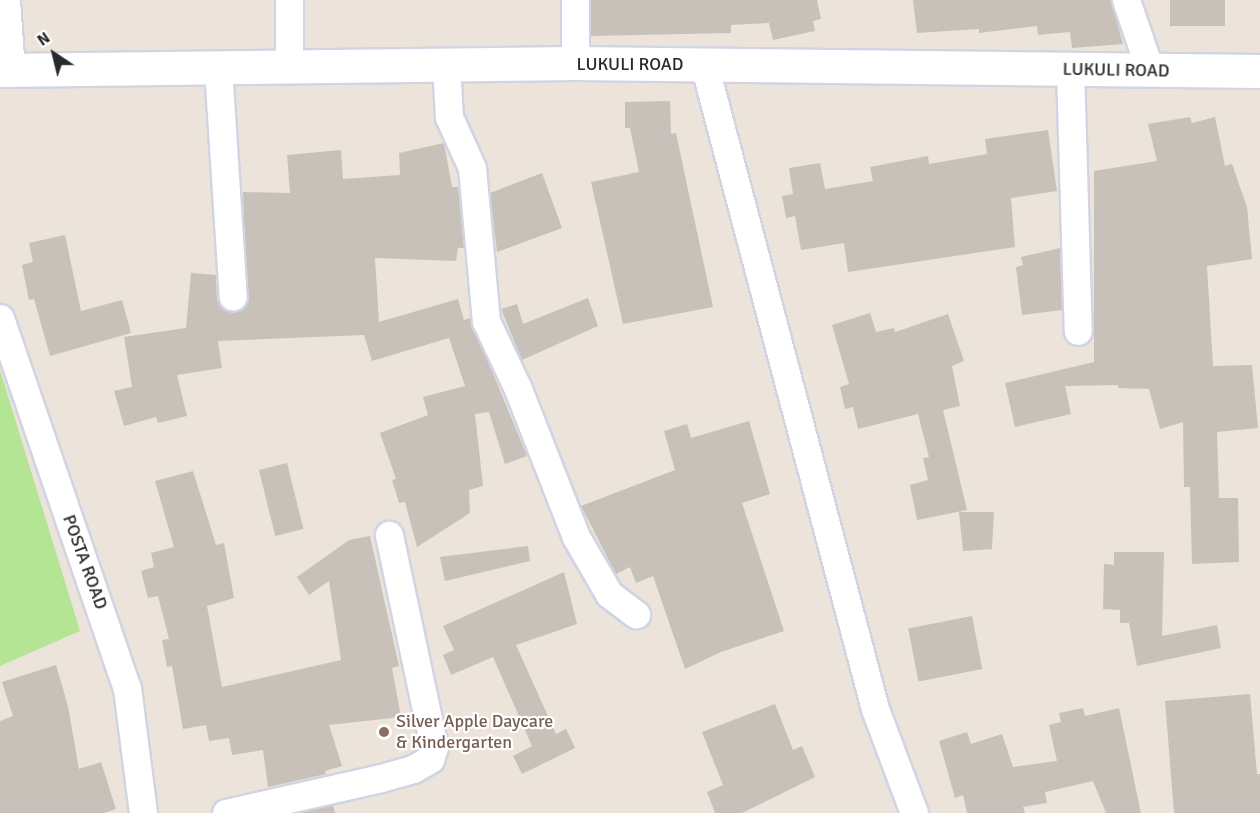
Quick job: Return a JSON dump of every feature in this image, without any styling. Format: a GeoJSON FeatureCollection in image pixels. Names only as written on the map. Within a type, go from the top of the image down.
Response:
{"type":"FeatureCollection","features":[{"type":"Feature","properties":{"kind":"street"},"geometry":{"type":"LineString","coordinates":[[6,0],[6,71]]}},
{"type":"Feature","properties":{"kind":"street"},"geometry":{"type":"LineString","coordinates":[[289,0],[289,67]]}},
{"type":"Feature","properties":{"kind":"street"},"geometry":{"type":"LineString","coordinates":[[575,0],[575,63]]}},
{"type":"Feature","properties":{"kind":"street"},"geometry":{"type":"LineString","coordinates":[[1126,0],[1150,70]]}},
{"type":"Feature","properties":{"kind":"street","name":"LUKULI ROAD"},"geometry":{"type":"LineString","coordinates":[[6,71],[575,63],[1260,71]]}},
{"type":"Feature","properties":{"kind":"street"},"geometry":{"type":"LineString","coordinates":[[704,64],[875,709],[914,813]]}},
{"type":"Feature","properties":{"kind":"street"},"geometry":{"type":"LineString","coordinates":[[446,65],[448,117],[472,168],[486,321],[518,389],[576,537],[609,594],[636,614]]}},
{"type":"Feature","properties":{"kind":"street"},"geometry":{"type":"LineString","coordinates":[[219,68],[233,297]]}},
{"type":"Feature","properties":{"kind":"street"},"geometry":{"type":"LineString","coordinates":[[1070,69],[1078,331]]}},
{"type":"Feature","properties":{"kind":"street","name":"POSTA ROAD"},"geometry":{"type":"LineString","coordinates":[[0,318],[127,688],[143,813]]}},
{"type":"Feature","properties":{"kind":"street"},"geometry":{"type":"LineString","coordinates":[[226,813],[381,778],[414,769],[430,759],[434,747],[389,535]]}},
{"type":"Feature","properties":{"kind":"green space"},"geometry":{"type":"Polygon","coordinates":[[[0,370],[80,631],[0,666],[0,370]]]}},
{"type":"Feature","properties":{"kind":"building"},"geometry":{"type":"Polygon","coordinates":[[[591,0],[817,0],[821,19],[813,21],[815,31],[773,40],[769,23],[731,25],[731,33],[591,36],[591,0]]]}},
{"type":"Feature","properties":{"kind":"building"},"geometry":{"type":"Polygon","coordinates":[[[913,0],[1111,0],[1123,44],[1072,48],[1070,32],[1038,35],[1037,26],[979,33],[979,29],[917,33],[913,0]]]}},
{"type":"Feature","properties":{"kind":"building"},"geometry":{"type":"Polygon","coordinates":[[[1170,0],[1225,0],[1225,26],[1170,26],[1170,0]]]}},
{"type":"Feature","properties":{"kind":"building"},"geometry":{"type":"Polygon","coordinates":[[[670,101],[671,134],[676,133],[713,307],[623,324],[591,182],[639,172],[630,128],[625,128],[625,102],[670,101]]]}},
{"type":"Feature","properties":{"kind":"building"},"geometry":{"type":"Polygon","coordinates":[[[1190,117],[1192,123],[1215,117],[1225,166],[1232,164],[1247,207],[1252,259],[1207,266],[1213,366],[1252,365],[1258,428],[1217,432],[1219,498],[1238,498],[1239,562],[1192,564],[1190,487],[1184,487],[1183,422],[1160,429],[1149,389],[1118,388],[1118,385],[1065,386],[1071,414],[1015,427],[1005,383],[1094,362],[1094,171],[1157,161],[1148,124],[1190,117]]]}},
{"type":"Feature","properties":{"kind":"building"},"geometry":{"type":"Polygon","coordinates":[[[1048,130],[1057,191],[1011,198],[1015,247],[848,272],[844,243],[801,250],[795,216],[786,218],[782,196],[793,194],[789,168],[820,163],[825,189],[873,181],[870,167],[928,156],[929,164],[987,154],[985,139],[1048,130]]]}},
{"type":"Feature","properties":{"kind":"building"},"geometry":{"type":"Polygon","coordinates":[[[444,143],[452,187],[458,187],[464,248],[458,248],[456,261],[375,258],[379,322],[458,299],[464,320],[470,318],[527,456],[505,464],[489,412],[475,414],[483,486],[469,490],[470,513],[417,547],[405,502],[399,503],[392,480],[396,479],[380,433],[428,415],[423,397],[465,386],[449,338],[372,361],[364,335],[218,341],[222,368],[177,375],[187,416],[158,423],[156,417],[124,426],[114,391],[132,387],[124,337],[186,328],[191,273],[216,275],[217,299],[226,311],[235,313],[247,304],[243,192],[290,193],[287,155],[341,150],[343,179],[400,175],[399,153],[444,143]]]}},
{"type":"Feature","properties":{"kind":"building"},"geometry":{"type":"Polygon","coordinates":[[[542,173],[562,228],[497,252],[490,193],[542,173]]]}},
{"type":"Feature","properties":{"kind":"building"},"geometry":{"type":"Polygon","coordinates":[[[65,235],[81,311],[122,300],[131,333],[50,356],[34,299],[29,300],[22,265],[33,262],[29,243],[65,235]]]}},
{"type":"Feature","properties":{"kind":"building"},"geometry":{"type":"Polygon","coordinates":[[[1060,248],[1062,310],[1022,315],[1016,267],[1023,265],[1021,257],[1060,248]]]}},
{"type":"Feature","properties":{"kind":"building"},"geometry":{"type":"Polygon","coordinates":[[[588,298],[598,326],[522,360],[501,309],[517,304],[523,324],[588,298]]]}},
{"type":"Feature","properties":{"kind":"building"},"geometry":{"type":"Polygon","coordinates":[[[870,313],[876,332],[894,328],[895,332],[948,314],[964,361],[952,366],[960,406],[943,410],[967,510],[917,520],[910,485],[928,480],[923,458],[929,457],[918,414],[858,429],[853,407],[845,409],[840,387],[849,384],[832,325],[870,313]]]}},
{"type":"Feature","properties":{"kind":"building"},"geometry":{"type":"Polygon","coordinates":[[[749,421],[770,494],[742,503],[784,631],[721,652],[685,669],[653,576],[636,583],[630,567],[616,574],[581,506],[675,470],[664,431],[687,424],[691,438],[749,421]]]}},
{"type":"Feature","properties":{"kind":"building"},"geometry":{"type":"Polygon","coordinates":[[[287,463],[303,529],[275,536],[259,470],[287,463]]]}},
{"type":"Feature","properties":{"kind":"building"},"geometry":{"type":"Polygon","coordinates":[[[193,471],[216,545],[224,543],[234,598],[207,606],[222,687],[341,660],[329,581],[309,595],[297,577],[349,540],[370,536],[399,666],[392,668],[401,717],[329,725],[342,766],[325,771],[326,774],[268,787],[263,750],[232,755],[229,738],[209,741],[206,725],[183,729],[172,666],[167,667],[162,640],[169,639],[158,596],[148,598],[141,571],[154,567],[151,553],[174,547],[155,481],[193,471]]]}},
{"type":"Feature","properties":{"kind":"building"},"geometry":{"type":"Polygon","coordinates":[[[959,512],[994,512],[992,549],[963,551],[959,512]]]}},
{"type":"Feature","properties":{"kind":"building"},"geometry":{"type":"Polygon","coordinates":[[[528,546],[530,561],[445,581],[440,557],[528,546]]]}},
{"type":"Feature","properties":{"kind":"building"},"geometry":{"type":"Polygon","coordinates":[[[1114,552],[1164,552],[1162,636],[1217,625],[1221,648],[1137,666],[1129,623],[1120,623],[1120,610],[1103,609],[1104,564],[1114,565],[1114,552]]]}},
{"type":"Feature","properties":{"kind":"building"},"geometry":{"type":"Polygon","coordinates":[[[564,572],[577,624],[516,645],[556,734],[566,729],[575,748],[522,774],[513,756],[532,746],[493,657],[451,675],[443,655],[454,650],[443,626],[564,572]]]}},
{"type":"Feature","properties":{"kind":"building"},"geometry":{"type":"Polygon","coordinates":[[[972,616],[982,669],[918,681],[908,628],[972,616]]]}},
{"type":"Feature","properties":{"kind":"building"},"geometry":{"type":"Polygon","coordinates":[[[56,665],[68,706],[79,769],[101,762],[116,809],[104,813],[0,813],[0,721],[13,716],[2,682],[56,665]]]}},
{"type":"Feature","properties":{"kind":"building"},"geometry":{"type":"Polygon","coordinates":[[[1250,694],[1257,774],[1260,774],[1260,813],[1174,813],[1165,701],[1250,694]]]}},
{"type":"Feature","properties":{"kind":"building"},"geometry":{"type":"Polygon","coordinates":[[[775,704],[793,750],[802,746],[815,777],[742,813],[715,813],[707,792],[723,785],[702,732],[775,704]]]}},
{"type":"Feature","properties":{"kind":"building"},"geometry":{"type":"Polygon","coordinates":[[[1083,708],[1085,716],[1119,708],[1141,813],[1106,813],[1093,781],[1045,792],[1047,803],[1023,807],[1025,813],[967,813],[963,795],[955,798],[939,741],[967,732],[971,744],[1002,734],[1013,767],[1057,761],[1049,725],[1061,722],[1059,713],[1083,708]]]}},
{"type":"Feature","properties":{"kind":"building"},"geometry":{"type":"Polygon","coordinates":[[[333,805],[335,813],[298,813],[333,805]]]}},
{"type":"Feature","properties":{"kind":"place","name":"Silver Apple Daycare & Kindergarten"},"geometry":{"type":"Point","coordinates":[384,732]}}]}
